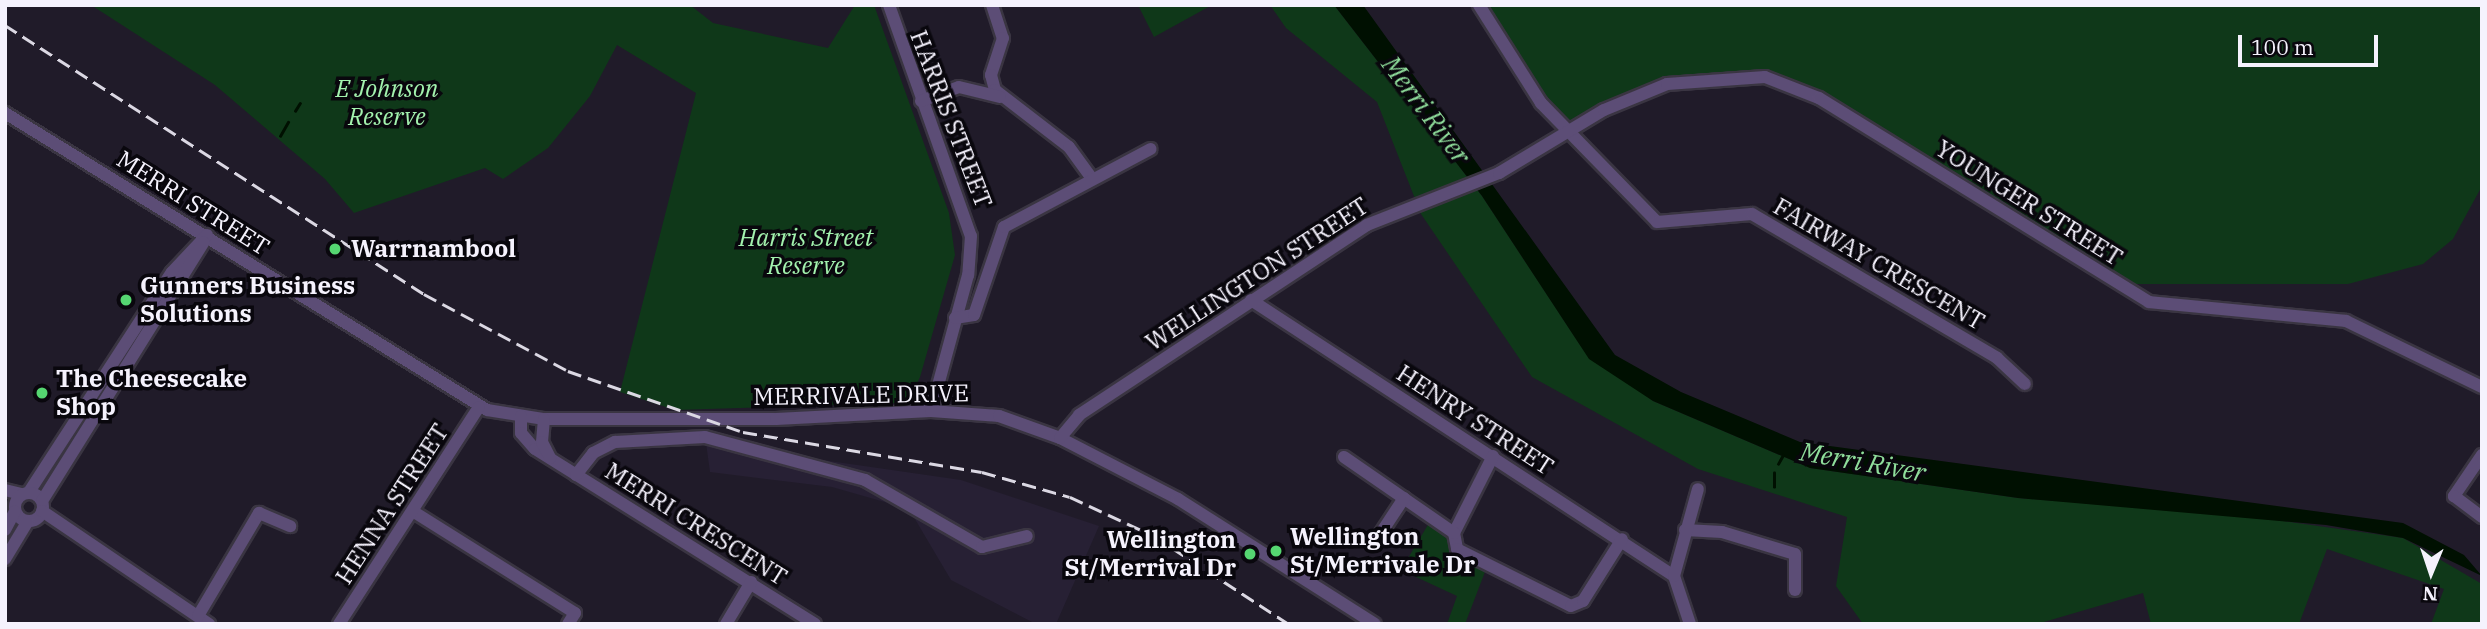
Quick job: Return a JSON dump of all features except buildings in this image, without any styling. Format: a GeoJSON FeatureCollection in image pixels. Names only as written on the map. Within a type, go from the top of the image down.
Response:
{"type":"FeatureCollection","features":[{"type":"Feature","properties":{"kind":"street","name":"HARRIS STREET"},"geometry":{"type":"LineString","coordinates":[[889,5],[921,102],[969,222],[970,260],[931,411]]}},
{"type":"Feature","properties":{"kind":"street"},"geometry":{"type":"LineString","coordinates":[[992,5],[1003,38],[994,66],[992,84],[1006,100],[1069,147],[1093,178]]}},
{"type":"Feature","properties":{"kind":"street","name":"FAIRWAY CRESCENT"},"geometry":{"type":"LineString","coordinates":[[1479,5],[1568,136],[1657,222],[1752,214],[1997,358],[2025,384]]}},
{"type":"Feature","properties":{"kind":"street"},"geometry":{"type":"LineString","coordinates":[[921,102],[978,80],[994,66]]}},
{"type":"Feature","properties":{"kind":"street","name":"YOUNGER STREET"},"geometry":{"type":"LineString","coordinates":[[1568,136],[1604,110],[1667,84],[1765,77],[1793,84],[2149,302],[2346,321],[2482,387]]}},
{"type":"Feature","properties":{"kind":"street"},"geometry":{"type":"LineString","coordinates":[[950,89],[976,88],[1006,100]]}},
{"type":"Feature","properties":{"kind":"street","name":"MERRI STREET"},"geometry":{"type":"LineString","coordinates":[[5,113],[207,235],[479,407],[544,419]]}},
{"type":"Feature","properties":{"kind":"street","name":"WELLINGTON STREET"},"geometry":{"type":"LineString","coordinates":[[1060,438],[1079,415],[1367,225],[1499,173],[1568,136]]}},
{"type":"Feature","properties":{"kind":"street"},"geometry":{"type":"LineString","coordinates":[[955,318],[974,315],[1001,229],[1151,149]]}},
{"type":"Feature","properties":{"kind":"street"},"geometry":{"type":"LineString","coordinates":[[5,530],[12,506],[25,493],[172,272],[207,235]]}},
{"type":"Feature","properties":{"kind":"street"},"geometry":{"type":"LineString","coordinates":[[5,559],[192,269],[207,235]]}},
{"type":"Feature","properties":{"kind":"street","name":"HENRY STREET"},"geometry":{"type":"LineString","coordinates":[[1251,300],[1622,538],[1674,576]]}},
{"type":"Feature","properties":{"kind":"street","name":"HENNA STREET"},"geometry":{"type":"LineString","coordinates":[[340,624],[479,407]]}},
{"type":"Feature","properties":{"kind":"street","name":"MERRIVALE DRIVE"},"geometry":{"type":"LineString","coordinates":[[544,419],[776,419],[931,411],[999,416],[1060,438],[1178,499],[1375,624]]}},
{"type":"Feature","properties":{"kind":"street","name":"MERRI CRESCENT"},"geometry":{"type":"LineString","coordinates":[[521,416],[527,442],[815,624]]}},
{"type":"Feature","properties":{"kind":"street"},"geometry":{"type":"LineString","coordinates":[[544,419],[543,448],[554,461]]}},
{"type":"Feature","properties":{"kind":"street"},"geometry":{"type":"LineString","coordinates":[[576,475],[593,453],[615,442],[705,437],[865,480],[982,547],[1027,536]]}},
{"type":"Feature","properties":{"kind":"street"},"geometry":{"type":"LineString","coordinates":[[2482,455],[2454,496],[2482,517]]}},
{"type":"Feature","properties":{"kind":"street"},"geometry":{"type":"LineString","coordinates":[[1493,456],[1454,533],[1457,549],[1571,606],[1583,601],[1622,538]]}},
{"type":"Feature","properties":{"kind":"street"},"geometry":{"type":"LineString","coordinates":[[1343,457],[1454,533]]}},
{"type":"Feature","properties":{"kind":"street"},"geometry":{"type":"LineString","coordinates":[[1690,624],[1674,576],[1698,489]]}},
{"type":"Feature","properties":{"kind":"street"},"geometry":{"type":"LineString","coordinates":[[5,490],[25,493]]}},
{"type":"Feature","properties":{"kind":"street"},"geometry":{"type":"LineString","coordinates":[[25,493],[37,513]]}},
{"type":"Feature","properties":{"kind":"street"},"geometry":{"type":"LineString","coordinates":[[1377,539],[1404,499]]}},
{"type":"Feature","properties":{"kind":"street"},"geometry":{"type":"LineString","coordinates":[[12,506],[37,513],[64,528],[203,620],[259,513],[290,526]]}},
{"type":"Feature","properties":{"kind":"street"},"geometry":{"type":"LineString","coordinates":[[414,512],[575,613],[568,624]]}},
{"type":"Feature","properties":{"kind":"street"},"geometry":{"type":"LineString","coordinates":[[1685,530],[1722,532],[1794,554],[1795,590]]}},
{"type":"Feature","properties":{"kind":"street"},"geometry":{"type":"LineString","coordinates":[[726,624],[751,582]]}},
{"type":"Feature","properties":{"kind":"shaded area"},"geometry":{"type":"Polygon","coordinates":[[[706,443],[961,480],[1099,526],[1056,624],[1036,624],[951,580],[909,509],[832,487],[710,472],[706,443]]]}},
{"type":"Feature","properties":{"kind":"green space"},"geometry":{"type":"Polygon","coordinates":[[[91,5],[690,5],[713,23],[828,48],[855,5],[874,5],[949,213],[955,255],[920,377],[911,397],[899,403],[675,410],[620,392],[696,93],[617,45],[590,96],[548,148],[503,179],[485,168],[354,213],[325,179],[215,85],[91,5]]]}},
{"type":"Feature","properties":{"kind":"green space"},"geometry":{"type":"Polygon","coordinates":[[[1138,5],[1212,5],[1154,37],[1138,5]]]}},
{"type":"Feature","properties":{"kind":"green space"},"geometry":{"type":"Polygon","coordinates":[[[1270,5],[1334,5],[1482,196],[1580,345],[1653,401],[1810,468],[2018,498],[2240,515],[2403,538],[2482,584],[2482,624],[2431,624],[2444,589],[2327,549],[2299,624],[2151,624],[2143,593],[2037,624],[1863,624],[1836,586],[1847,517],[1698,469],[1532,377],[1421,214],[1377,102],[1286,28],[1270,5]]]}},
{"type":"Feature","properties":{"kind":"green space"},"geometry":{"type":"Polygon","coordinates":[[[1479,5],[2482,5],[2482,186],[2453,239],[2423,264],[2348,284],[2120,284],[1819,98],[1765,77],[1667,84],[1604,110],[1568,136],[1479,5]]]}},
{"type":"Feature","properties":{"kind":"green space"},"geometry":{"type":"Polygon","coordinates":[[[1432,518],[1454,533],[1458,549],[1488,564],[1465,624],[1447,624],[1457,596],[1401,570],[1432,518]]]}},
{"type":"Feature","properties":{"kind":"water","name":"Merri River"},"geometry":{"type":"Polygon","coordinates":[[[1334,5],[1363,5],[1615,355],[1681,392],[1800,442],[2403,523],[2464,555],[2482,576],[2403,538],[2326,525],[2018,498],[1810,468],[1653,401],[1589,359],[1482,196],[1334,5]]]}},
{"type":"Feature","properties":{"kind":"waterway"},"geometry":{"type":"LineString","coordinates":[[295,111],[300,103]]}},
{"type":"Feature","properties":{"kind":"waterway"},"geometry":{"type":"LineString","coordinates":[[280,136],[288,122]]}},
{"type":"Feature","properties":{"kind":"waterway"},"geometry":{"type":"LineString","coordinates":[[1778,464],[1783,455]]}},
{"type":"Feature","properties":{"kind":"waterway"},"geometry":{"type":"LineString","coordinates":[[1774,473],[1774,487]]}},
{"type":"Feature","properties":{"kind":"railway"},"geometry":{"type":"LineString","coordinates":[[5,25],[424,294],[568,371],[743,432],[982,472],[1070,497],[1154,536],[1289,624]]}},
{"type":"Feature","properties":{"kind":"place","name":"Warrnambool"},"geometry":{"type":"Point","coordinates":[335,249]}},
{"type":"Feature","properties":{"kind":"place","name":"Gunners Business Solutions"},"geometry":{"type":"Point","coordinates":[126,300]}},
{"type":"Feature","properties":{"kind":"place","name":"The Cheesecake Shop"},"geometry":{"type":"Point","coordinates":[42,393]}},
{"type":"Feature","properties":{"kind":"place","name":"Wellington St/Merrivale Dr"},"geometry":{"type":"Point","coordinates":[1276,551]}},
{"type":"Feature","properties":{"kind":"place","name":"Wellington St/Merrival Dr"},"geometry":{"type":"Point","coordinates":[1250,554]}},
{"type":"Feature","properties":{"kind":"park label","name":"E Johnson Reserve"},"geometry":{"type":"Point","coordinates":[387,103]}},
{"type":"Feature","properties":{"kind":"park label","name":"Harris Street Reserve"},"geometry":{"type":"Point","coordinates":[806,252]}}]}
